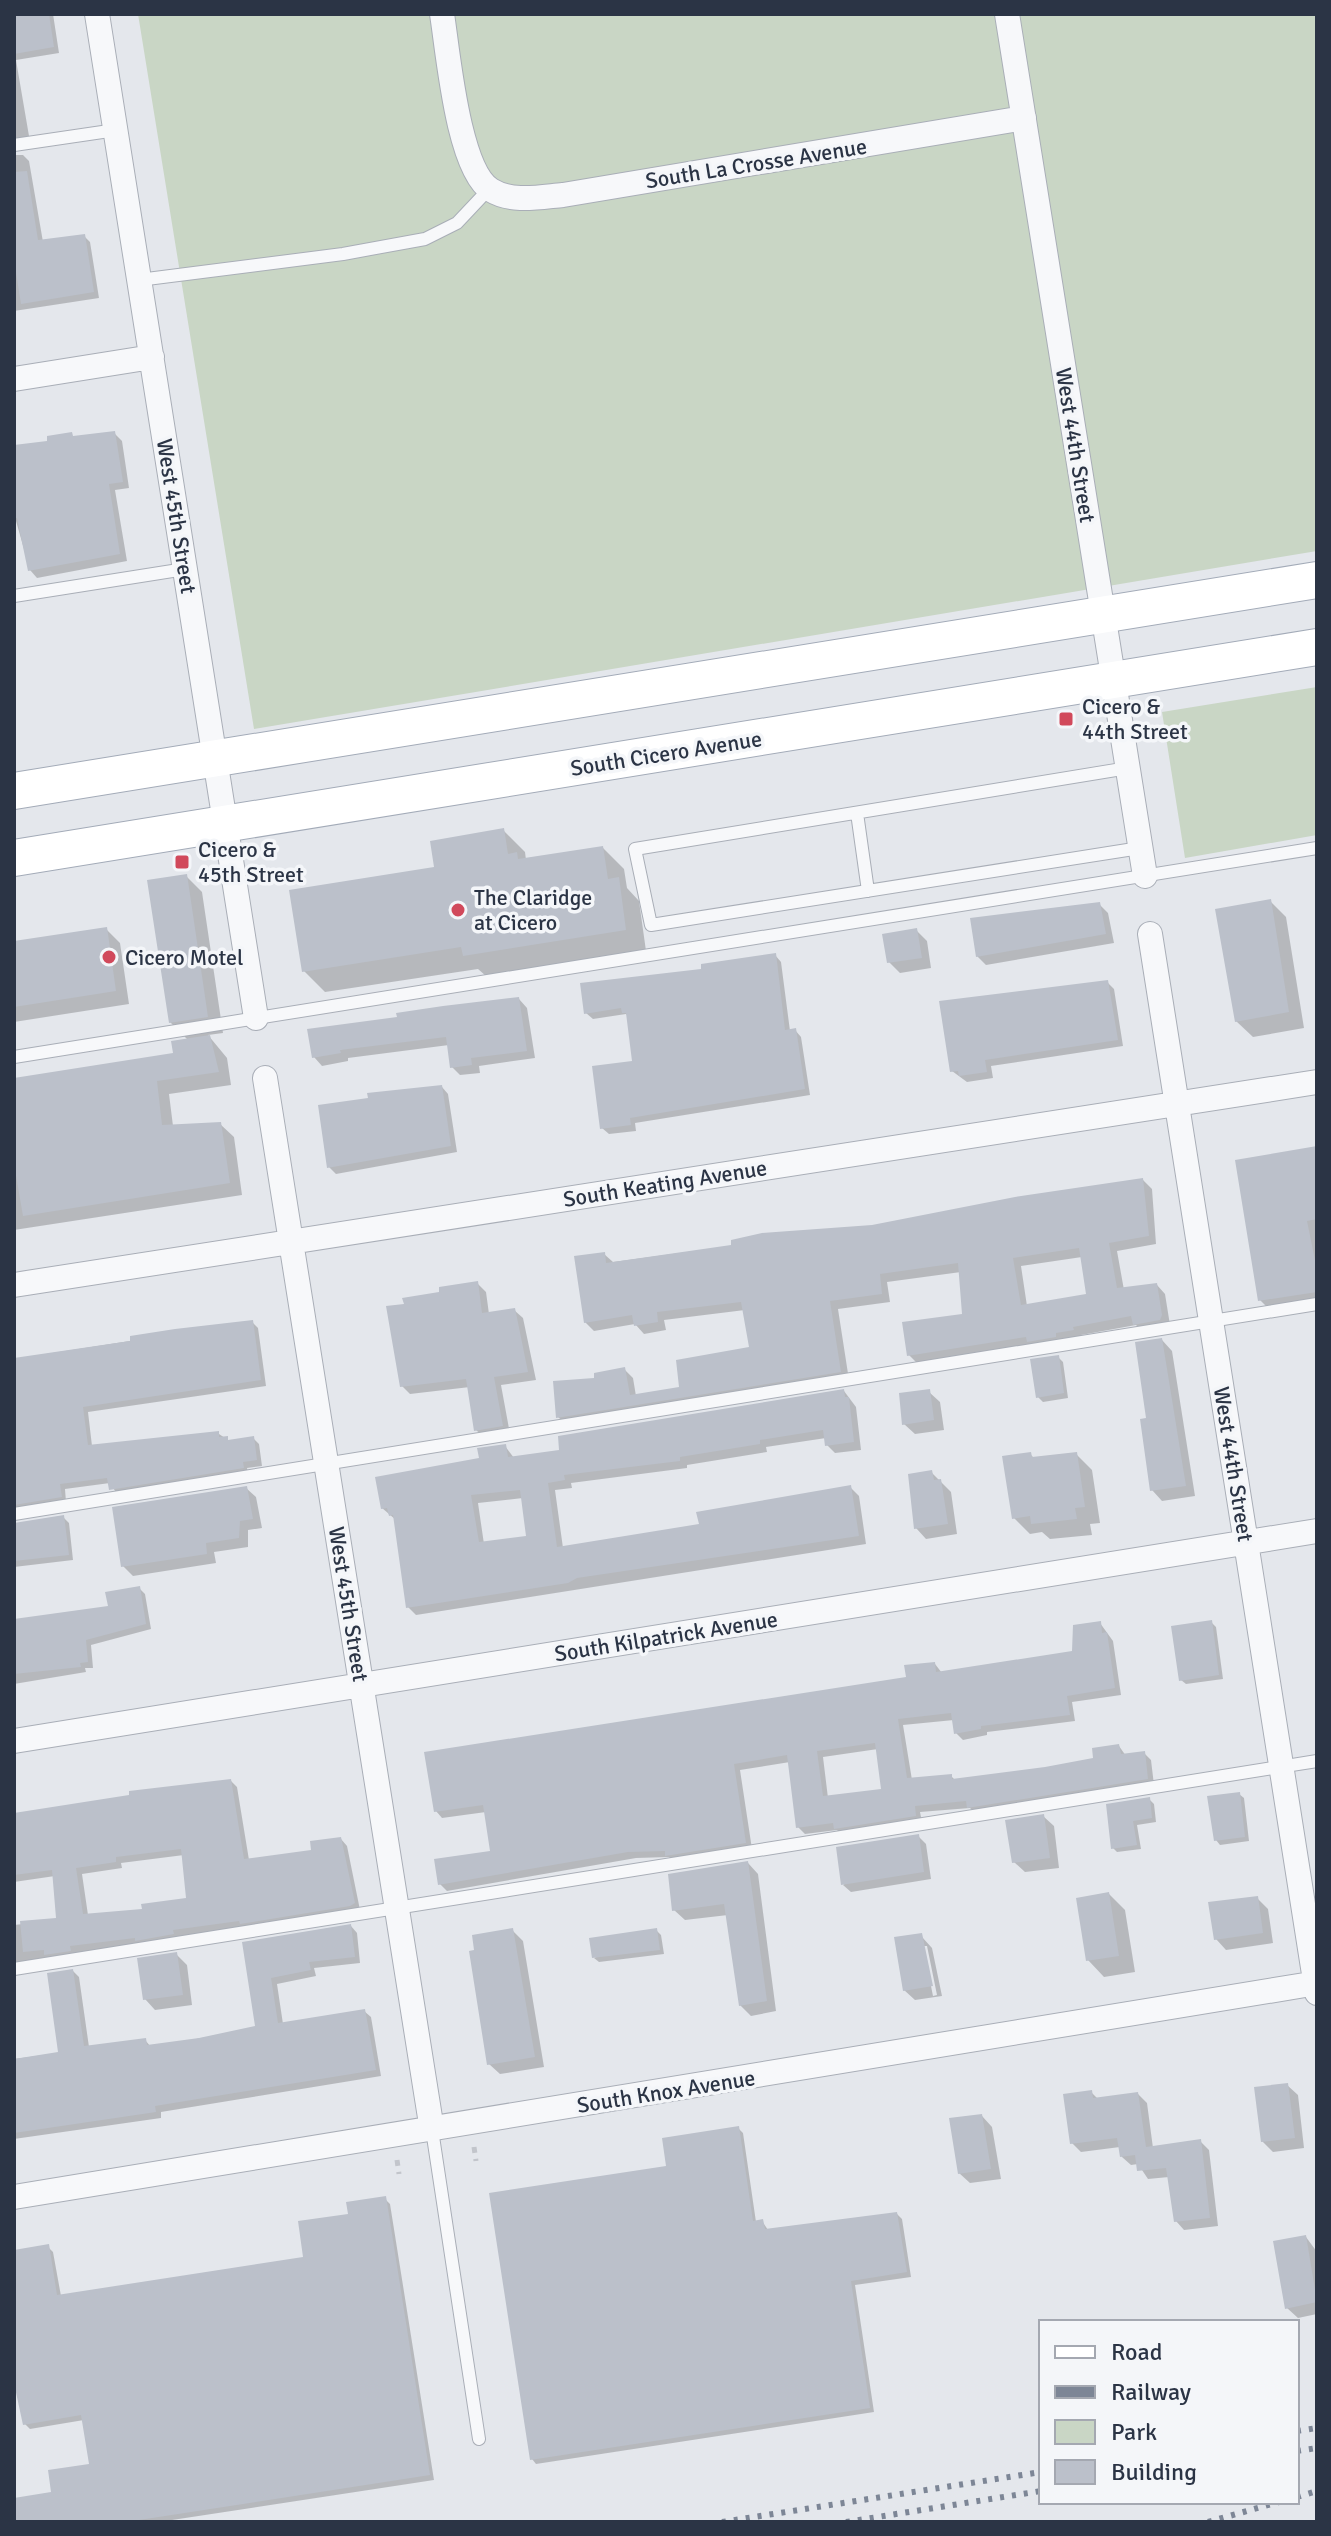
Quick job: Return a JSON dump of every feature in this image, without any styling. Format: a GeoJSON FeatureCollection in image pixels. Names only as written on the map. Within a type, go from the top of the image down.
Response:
{"type":"FeatureCollection","features":[{"type":"Feature","properties":{"kind":"main road"},"geometry":{"type":"LineString","coordinates":[[14,791],[1317,580]]}},
{"type":"Feature","properties":{"kind":"main road","name":"South Cicero Avenue"},"geometry":{"type":"LineString","coordinates":[[14,858],[1317,647]]}},
{"type":"Feature","properties":{"kind":"street","name":"West 45th Street"},"geometry":{"type":"LineString","coordinates":[[97,14],[256,1018]]}},
{"type":"Feature","properties":{"kind":"street"},"geometry":{"type":"LineString","coordinates":[[442,14],[469,161],[489,189]]}},
{"type":"Feature","properties":{"kind":"street","name":"West 44th Street"},"geometry":{"type":"LineString","coordinates":[[1007,14],[1145,876]]}},
{"type":"Feature","properties":{"kind":"street","name":"South La Crosse Avenue"},"geometry":{"type":"LineString","coordinates":[[489,189],[519,198],[563,195],[1024,118]]}},
{"type":"Feature","properties":{"kind":"street"},"geometry":{"type":"LineString","coordinates":[[14,379],[152,357]]}},
{"type":"Feature","properties":{"kind":"street","name":"West 44th Street"},"geometry":{"type":"LineString","coordinates":[[1150,934],[1317,1987]]}},
{"type":"Feature","properties":{"kind":"street","name":"West 45th Street"},"geometry":{"type":"LineString","coordinates":[[265,1078],[432,2130]]}},
{"type":"Feature","properties":{"kind":"street","name":"South Keating Avenue"},"geometry":{"type":"LineString","coordinates":[[14,1285],[1317,1082]]}},
{"type":"Feature","properties":{"kind":"street","name":"South Kilpatrick Avenue"},"geometry":{"type":"LineString","coordinates":[[14,1741],[1317,1531]]}},
{"type":"Feature","properties":{"kind":"street","name":"South Knox Avenue"},"geometry":{"type":"LineString","coordinates":[[14,2197],[1317,1987]]}},
{"type":"Feature","properties":{"kind":"lane"},"geometry":{"type":"LineString","coordinates":[[14,145],[116,130]]}},
{"type":"Feature","properties":{"kind":"lane"},"geometry":{"type":"LineString","coordinates":[[139,280],[343,254],[425,239],[457,223],[489,189]]}},
{"type":"Feature","properties":{"kind":"lane"},"geometry":{"type":"LineString","coordinates":[[14,596],[185,569]]}},
{"type":"Feature","properties":{"kind":"lane"},"geometry":{"type":"LineString","coordinates":[[1128,768],[635,849],[651,925],[1140,848]]}},
{"type":"Feature","properties":{"kind":"lane"},"geometry":{"type":"LineString","coordinates":[[857,813],[868,891]]}},
{"type":"Feature","properties":{"kind":"lane"},"geometry":{"type":"LineString","coordinates":[[14,1057],[1317,848]]}},
{"type":"Feature","properties":{"kind":"lane"},"geometry":{"type":"LineString","coordinates":[[14,1514],[1317,1304]]}},
{"type":"Feature","properties":{"kind":"lane"},"geometry":{"type":"LineString","coordinates":[[14,1969],[1317,1761]]}},
{"type":"Feature","properties":{"kind":"lane"},"geometry":{"type":"LineString","coordinates":[[432,2130],[479,2439]]}},
{"type":"Feature","properties":{"kind":"green space"},"geometry":{"type":"Polygon","coordinates":[[[138,14],[1317,14],[1317,551],[254,729],[138,14]]]}},
{"type":"Feature","properties":{"kind":"green space"},"geometry":{"type":"Polygon","coordinates":[[[1317,687],[1317,835],[1185,858],[1162,712],[1317,687]]]}},
{"type":"Feature","properties":{"kind":"building"},"geometry":{"type":"Polygon","coordinates":[[[14,14],[49,14],[54,47],[14,54],[14,14]]]}},
{"type":"Feature","properties":{"kind":"building"},"geometry":{"type":"Polygon","coordinates":[[[27,171],[38,240],[85,234],[94,292],[21,304],[14,260],[14,172],[27,171]]]}},
{"type":"Feature","properties":{"kind":"building"},"geometry":{"type":"Polygon","coordinates":[[[115,431],[123,482],[109,484],[120,554],[28,571],[17,518],[14,519],[14,445],[47,441],[47,436],[72,432],[73,436],[115,431]]]}},
{"type":"Feature","properties":{"kind":"building","name":"The Claridge at Cicero"},"geometry":{"type":"Polygon","coordinates":[[[504,828],[508,854],[517,852],[518,859],[603,846],[608,879],[619,877],[626,930],[463,956],[461,947],[302,972],[289,890],[434,867],[430,841],[504,828]]]}},
{"type":"Feature","properties":{"kind":"building"},"geometry":{"type":"Polygon","coordinates":[[[187,874],[208,1017],[169,1023],[147,880],[187,874]]]}},
{"type":"Feature","properties":{"kind":"building"},"geometry":{"type":"Polygon","coordinates":[[[1271,899],[1289,1012],[1235,1022],[1215,909],[1271,899]]]}},
{"type":"Feature","properties":{"kind":"building"},"geometry":{"type":"Polygon","coordinates":[[[1100,902],[1106,934],[976,957],[970,918],[1100,902]]]}},
{"type":"Feature","properties":{"kind":"building"},"geometry":{"type":"Polygon","coordinates":[[[107,927],[116,991],[14,1007],[14,941],[107,927]]]}},
{"type":"Feature","properties":{"kind":"building"},"geometry":{"type":"Polygon","coordinates":[[[917,928],[922,958],[887,963],[882,934],[917,928]]]}},
{"type":"Feature","properties":{"kind":"building"},"geometry":{"type":"Polygon","coordinates":[[[776,953],[785,1030],[796,1028],[805,1089],[630,1118],[631,1125],[600,1129],[592,1066],[632,1061],[626,1013],[622,1013],[621,1008],[584,1014],[580,983],[701,969],[701,964],[776,953]]]}},
{"type":"Feature","properties":{"kind":"building"},"geometry":{"type":"Polygon","coordinates":[[[1108,980],[1118,1040],[985,1060],[987,1072],[959,1076],[958,1071],[950,1072],[939,1001],[1108,980]]]}},
{"type":"Feature","properties":{"kind":"building"},"geometry":{"type":"Polygon","coordinates":[[[519,997],[527,1051],[471,1058],[472,1065],[450,1068],[446,1037],[340,1050],[341,1053],[312,1058],[307,1029],[397,1017],[396,1013],[519,997]]]}},
{"type":"Feature","properties":{"kind":"building"},"geometry":{"type":"Polygon","coordinates":[[[210,1035],[219,1072],[157,1081],[162,1125],[221,1122],[230,1183],[23,1216],[14,1164],[14,1078],[173,1053],[171,1041],[210,1035]]]}},
{"type":"Feature","properties":{"kind":"building"},"geometry":{"type":"Polygon","coordinates":[[[442,1085],[451,1146],[327,1168],[318,1105],[368,1098],[367,1093],[442,1085]]]}},
{"type":"Feature","properties":{"kind":"building"},"geometry":{"type":"Polygon","coordinates":[[[1317,1146],[1317,1219],[1307,1221],[1317,1270],[1317,1292],[1258,1301],[1235,1160],[1317,1146]]]}},
{"type":"Feature","properties":{"kind":"building"},"geometry":{"type":"Polygon","coordinates":[[[1143,1178],[1149,1236],[1109,1243],[1117,1288],[1157,1283],[1160,1320],[1133,1325],[1131,1316],[1073,1327],[1074,1330],[1056,1333],[1056,1337],[1027,1342],[1026,1337],[907,1356],[902,1322],[962,1314],[958,1263],[880,1274],[882,1294],[830,1301],[841,1372],[556,1418],[553,1381],[594,1378],[594,1373],[625,1367],[630,1395],[679,1387],[676,1360],[749,1347],[741,1302],[657,1312],[658,1322],[634,1326],[632,1315],[584,1323],[574,1256],[605,1252],[606,1263],[731,1245],[731,1240],[762,1233],[872,1225],[1015,1197],[1143,1178]],[[1079,1248],[1013,1258],[1021,1305],[1086,1294],[1079,1248]]]}},
{"type":"Feature","properties":{"kind":"building"},"geometry":{"type":"Polygon","coordinates":[[[478,1281],[482,1313],[515,1308],[528,1372],[494,1377],[503,1426],[474,1431],[466,1379],[400,1387],[386,1306],[404,1304],[402,1298],[439,1292],[439,1287],[478,1281]]]}},
{"type":"Feature","properties":{"kind":"building"},"geometry":{"type":"Polygon","coordinates":[[[253,1320],[261,1380],[83,1407],[88,1445],[219,1431],[219,1437],[228,1436],[228,1440],[254,1436],[257,1460],[243,1462],[244,1468],[109,1490],[107,1478],[60,1484],[62,1497],[14,1505],[14,1358],[130,1341],[130,1336],[253,1320]]]}},
{"type":"Feature","properties":{"kind":"building"},"geometry":{"type":"Polygon","coordinates":[[[1162,1338],[1186,1486],[1150,1491],[1140,1419],[1146,1418],[1135,1342],[1162,1338]]]}},
{"type":"Feature","properties":{"kind":"building"},"geometry":{"type":"Polygon","coordinates":[[[1059,1355],[1064,1393],[1036,1398],[1030,1359],[1059,1355]]]}},
{"type":"Feature","properties":{"kind":"building"},"geometry":{"type":"Polygon","coordinates":[[[844,1389],[845,1397],[849,1397],[854,1442],[825,1446],[823,1430],[680,1457],[680,1461],[564,1475],[565,1480],[548,1483],[557,1547],[699,1524],[696,1512],[851,1485],[859,1536],[577,1578],[568,1583],[406,1608],[393,1515],[389,1516],[387,1508],[381,1509],[375,1477],[479,1458],[477,1448],[506,1444],[508,1457],[559,1450],[558,1436],[844,1389]],[[520,1490],[471,1495],[479,1542],[526,1536],[520,1490]]]}},
{"type":"Feature","properties":{"kind":"building"},"geometry":{"type":"Polygon","coordinates":[[[930,1389],[934,1420],[902,1425],[899,1393],[930,1389]]]}},
{"type":"Feature","properties":{"kind":"building"},"geometry":{"type":"Polygon","coordinates":[[[1031,1452],[1032,1457],[1077,1452],[1085,1507],[1075,1508],[1077,1519],[1031,1524],[1030,1516],[1012,1519],[1002,1456],[1031,1452]]]}},
{"type":"Feature","properties":{"kind":"building"},"geometry":{"type":"Polygon","coordinates":[[[932,1470],[934,1480],[941,1479],[948,1524],[914,1529],[908,1474],[932,1470]]]}},
{"type":"Feature","properties":{"kind":"building"},"geometry":{"type":"Polygon","coordinates":[[[247,1486],[253,1519],[240,1521],[239,1538],[206,1543],[207,1554],[121,1567],[112,1507],[247,1486]]]}},
{"type":"Feature","properties":{"kind":"building"},"geometry":{"type":"Polygon","coordinates":[[[64,1515],[69,1555],[14,1561],[14,1523],[64,1515]]]}},
{"type":"Feature","properties":{"kind":"building"},"geometry":{"type":"Polygon","coordinates":[[[140,1586],[146,1624],[86,1640],[88,1662],[80,1663],[81,1667],[14,1674],[14,1619],[108,1606],[105,1592],[140,1586]]]}},
{"type":"Feature","properties":{"kind":"building"},"geometry":{"type":"Polygon","coordinates":[[[1212,1620],[1219,1675],[1179,1681],[1171,1626],[1212,1620]]]}},
{"type":"Feature","properties":{"kind":"building"},"geometry":{"type":"Polygon","coordinates":[[[1101,1621],[1102,1633],[1107,1632],[1115,1688],[1067,1696],[1070,1715],[981,1726],[981,1729],[954,1734],[951,1713],[898,1719],[907,1778],[952,1774],[952,1779],[1045,1767],[1093,1758],[1092,1748],[1119,1744],[1121,1754],[1145,1751],[1148,1779],[967,1808],[966,1801],[915,1806],[916,1816],[834,1829],[833,1823],[796,1828],[787,1755],[734,1764],[746,1843],[665,1856],[665,1851],[628,1852],[438,1885],[434,1859],[490,1851],[483,1805],[434,1812],[424,1752],[906,1677],[904,1665],[935,1662],[936,1672],[1072,1651],[1073,1625],[1101,1621]],[[875,1743],[817,1751],[823,1796],[881,1789],[875,1743]]]}},
{"type":"Feature","properties":{"kind":"building"},"geometry":{"type":"Polygon","coordinates":[[[231,1779],[244,1859],[311,1850],[310,1841],[341,1837],[355,1903],[240,1924],[239,1921],[173,1930],[174,1934],[135,1941],[135,1938],[70,1946],[71,1951],[44,1955],[44,1950],[23,1952],[20,1921],[56,1918],[52,1870],[14,1875],[14,1813],[129,1795],[129,1791],[231,1779]],[[181,1849],[116,1857],[116,1862],[76,1868],[83,1914],[142,1909],[141,1904],[186,1898],[181,1849]]]}},
{"type":"Feature","properties":{"kind":"building"},"geometry":{"type":"Polygon","coordinates":[[[1240,1792],[1245,1837],[1214,1841],[1207,1796],[1240,1792]]]}},
{"type":"Feature","properties":{"kind":"building"},"geometry":{"type":"Polygon","coordinates":[[[1150,1797],[1152,1818],[1133,1821],[1137,1845],[1111,1849],[1106,1804],[1150,1797]]]}},
{"type":"Feature","properties":{"kind":"building"},"geometry":{"type":"Polygon","coordinates":[[[1044,1814],[1050,1858],[1012,1863],[1005,1820],[1044,1814]]]}},
{"type":"Feature","properties":{"kind":"building"},"geometry":{"type":"Polygon","coordinates":[[[919,1834],[924,1872],[841,1885],[836,1847],[919,1834]]]}},
{"type":"Feature","properties":{"kind":"building"},"geometry":{"type":"Polygon","coordinates":[[[748,1861],[767,2001],[739,2006],[724,1904],[672,1911],[668,1874],[748,1861]]]}},
{"type":"Feature","properties":{"kind":"building"},"geometry":{"type":"Polygon","coordinates":[[[1109,1892],[1119,1956],[1086,1961],[1076,1898],[1109,1892]]]}},
{"type":"Feature","properties":{"kind":"building"},"geometry":{"type":"Polygon","coordinates":[[[1258,1896],[1263,1933],[1214,1940],[1208,1902],[1258,1896]]]}},
{"type":"Feature","properties":{"kind":"building"},"geometry":{"type":"Polygon","coordinates":[[[351,1924],[355,1957],[309,1962],[311,1970],[271,1978],[278,2023],[365,2009],[376,2070],[155,2106],[156,2112],[14,2133],[14,2059],[58,2052],[47,1973],[73,1969],[84,2046],[146,2038],[147,2045],[199,2038],[255,2026],[242,1942],[351,1924]]]}},
{"type":"Feature","properties":{"kind":"building"},"geometry":{"type":"Polygon","coordinates":[[[513,1928],[535,2057],[487,2065],[469,1951],[474,1950],[472,1935],[513,1928]]]}},
{"type":"Feature","properties":{"kind":"building"},"geometry":{"type":"Polygon","coordinates":[[[657,1928],[660,1950],[592,1958],[589,1938],[657,1928]]]}},
{"type":"Feature","properties":{"kind":"building"},"geometry":{"type":"Polygon","coordinates":[[[922,1933],[933,1986],[903,1991],[894,1937],[922,1933]]]}},
{"type":"Feature","properties":{"kind":"building"},"geometry":{"type":"Polygon","coordinates":[[[177,1952],[183,1995],[143,2000],[137,1958],[177,1952]]]}},
{"type":"Feature","properties":{"kind":"building"},"geometry":{"type":"Polygon","coordinates":[[[1288,2083],[1295,2138],[1261,2142],[1254,2087],[1288,2083]]]}},
{"type":"Feature","properties":{"kind":"building"},"geometry":{"type":"Polygon","coordinates":[[[1092,2090],[1093,2098],[1138,2092],[1146,2147],[1201,2139],[1210,2218],[1174,2222],[1166,2168],[1137,2171],[1135,2155],[1120,2157],[1117,2138],[1070,2144],[1063,2094],[1092,2090]]]}},
{"type":"Feature","properties":{"kind":"building"},"geometry":{"type":"Polygon","coordinates":[[[982,2114],[991,2169],[958,2174],[949,2118],[982,2114]]]}},
{"type":"Feature","properties":{"kind":"building"},"geometry":{"type":"Polygon","coordinates":[[[739,2126],[753,2221],[763,2219],[765,2229],[897,2212],[907,2272],[851,2281],[870,2408],[530,2460],[489,2193],[666,2166],[662,2138],[739,2126]]]}},
{"type":"Feature","properties":{"kind":"building"},"geometry":{"type":"Polygon","coordinates":[[[386,2196],[430,2475],[126,2522],[14,2522],[14,2498],[51,2492],[48,2470],[89,2464],[81,2415],[23,2425],[14,2383],[14,2250],[49,2244],[57,2295],[303,2257],[298,2221],[348,2214],[346,2202],[386,2196]]]}},
{"type":"Feature","properties":{"kind":"building"},"geometry":{"type":"Polygon","coordinates":[[[1306,2235],[1317,2302],[1285,2309],[1273,2241],[1306,2235]]]}},
{"type":"Feature","properties":{"kind":"railway"},"geometry":{"type":"LineString","coordinates":[[1299,2431],[1317,2428]]}},
{"type":"Feature","properties":{"kind":"railway"},"geometry":{"type":"LineString","coordinates":[[1299,2451],[1317,2448]]}},
{"type":"Feature","properties":{"kind":"railway"},"geometry":{"type":"LineString","coordinates":[[722,2522],[1039,2472]]}},
{"type":"Feature","properties":{"kind":"railway"},"geometry":{"type":"LineString","coordinates":[[846,2522],[1039,2491]]}},
{"type":"Feature","properties":{"kind":"railway"},"geometry":{"type":"LineString","coordinates":[[1299,2496],[1317,2491]]}},
{"type":"Feature","properties":{"kind":"railway"},"geometry":{"type":"LineString","coordinates":[[1208,2522],[1272,2504]]}},
{"type":"Feature","properties":{"kind":"place","name":"Cicero & 44th Street"},"geometry":{"type":"Point","coordinates":[1066,719]}},
{"type":"Feature","properties":{"kind":"place","name":"Cicero & 45th Street"},"geometry":{"type":"Point","coordinates":[182,862]}},
{"type":"Feature","properties":{"kind":"place","name":"The Claridge at Cicero"},"geometry":{"type":"Point","coordinates":[458,910]}},
{"type":"Feature","properties":{"kind":"place","name":"Cicero Motel"},"geometry":{"type":"Point","coordinates":[109,957]}}]}
